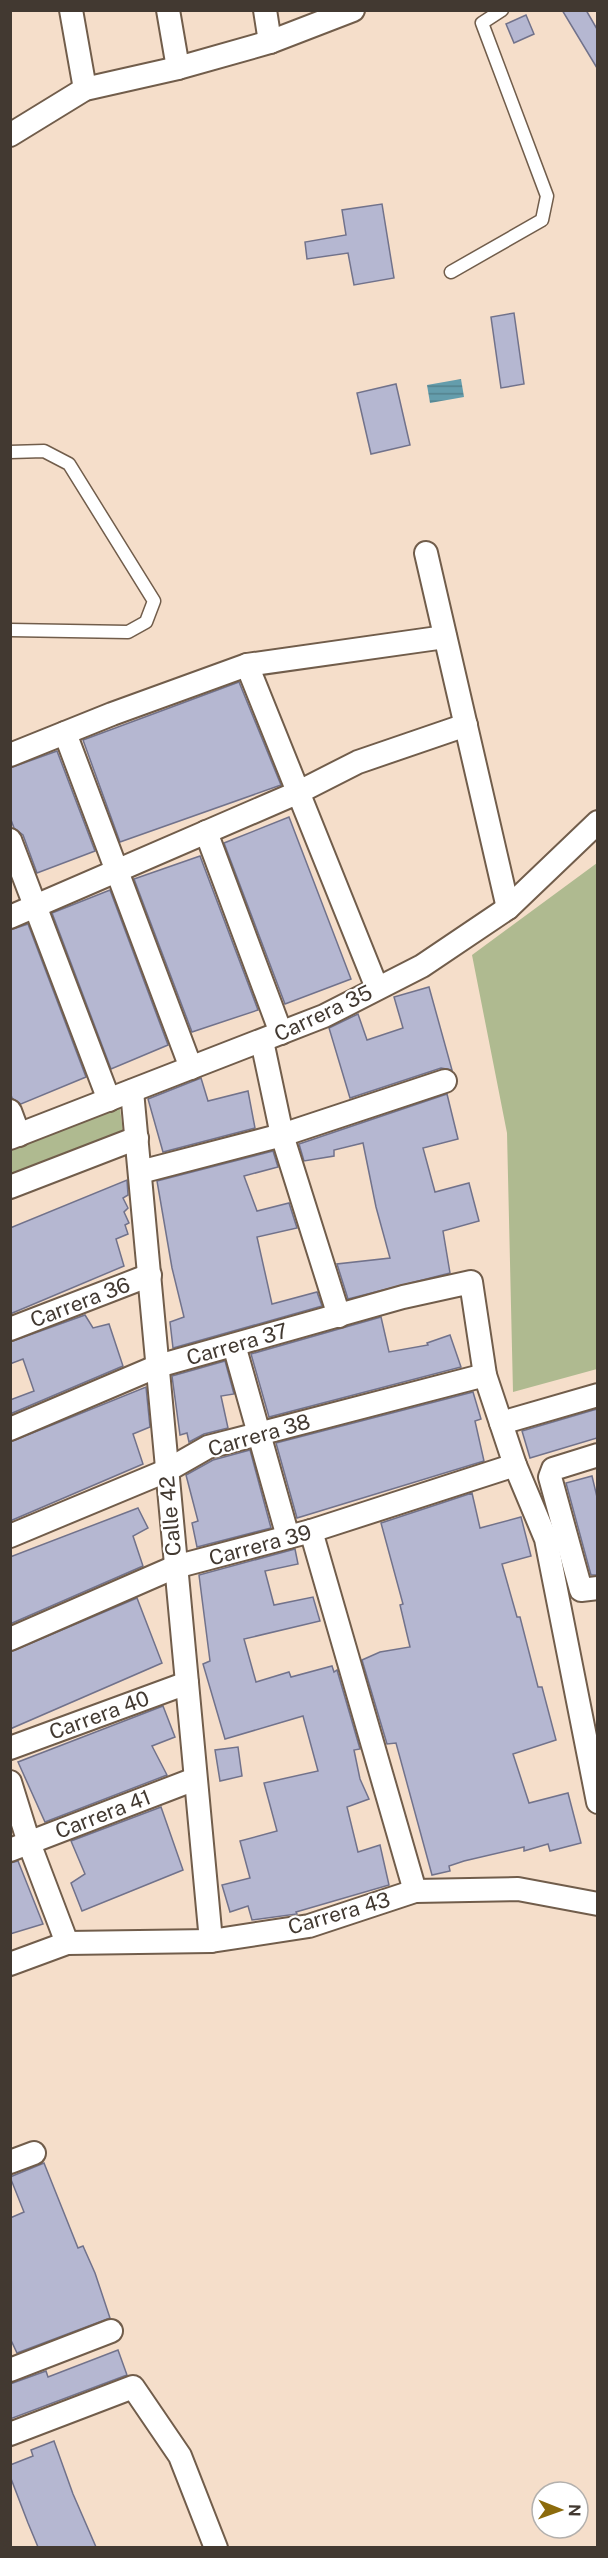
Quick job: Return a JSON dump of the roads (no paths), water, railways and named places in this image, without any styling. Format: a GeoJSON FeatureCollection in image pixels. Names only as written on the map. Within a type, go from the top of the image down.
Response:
{"type":"FeatureCollection","features":[{"type":"Feature","properties":{"kind":"street"},"geometry":{"type":"LineString","coordinates":[[71,10],[85,89]]}},
{"type":"Feature","properties":{"kind":"street"},"geometry":{"type":"LineString","coordinates":[[168,10],[178,68]]}},
{"type":"Feature","properties":{"kind":"street"},"geometry":{"type":"LineString","coordinates":[[265,10],[270,42]]}},
{"type":"Feature","properties":{"kind":"street"},"geometry":{"type":"LineString","coordinates":[[10,135],[85,89],[178,68],[270,42],[354,10]]}},
{"type":"Feature","properties":{"kind":"street"},"geometry":{"type":"LineString","coordinates":[[426,553],[508,908]]}},
{"type":"Feature","properties":{"kind":"street"},"geometry":{"type":"LineString","coordinates":[[10,755],[247,665],[445,637]]}},
{"type":"Feature","properties":{"kind":"street"},"geometry":{"type":"LineString","coordinates":[[247,665],[377,988]]}},
{"type":"Feature","properties":{"kind":"street"},"geometry":{"type":"LineString","coordinates":[[10,917],[299,792],[358,762],[466,725]]}},
{"type":"Feature","properties":{"kind":"street"},"geometry":{"type":"LineString","coordinates":[[65,733],[191,1068]]}},
{"type":"Feature","properties":{"kind":"street","name":"Carrera 35"},"geometry":{"type":"LineString","coordinates":[[15,1136],[324,1016],[422,966],[508,908],[597,822]]}},
{"type":"Feature","properties":{"kind":"street"},"geometry":{"type":"LineString","coordinates":[[206,832],[272,1037],[282,1135],[339,1316]]}},
{"type":"Feature","properties":{"kind":"street"},"geometry":{"type":"LineString","coordinates":[[10,840],[109,1100]]}},
{"type":"Feature","properties":{"kind":"street"},"geometry":{"type":"LineString","coordinates":[[140,1173],[282,1135],[444,1081]]}},
{"type":"Feature","properties":{"kind":"street","name":"Calle 42"},"geometry":{"type":"LineString","coordinates":[[132,1091],[211,1941]]}},
{"type":"Feature","properties":{"kind":"street"},"geometry":{"type":"LineString","coordinates":[[10,1111],[15,1136]]}},
{"type":"Feature","properties":{"kind":"street"},"geometry":{"type":"LineString","coordinates":[[10,1187],[137,1138]]}},
{"type":"Feature","properties":{"kind":"street","name":"Carrera 36"},"geometry":{"type":"LineString","coordinates":[[10,1329],[150,1275]]}},
{"type":"Feature","properties":{"kind":"street","name":"Carrera 37"},"geometry":{"type":"LineString","coordinates":[[10,1428],[158,1366],[404,1297],[471,1282],[484,1375]]}},
{"type":"Feature","properties":{"kind":"street"},"geometry":{"type":"LineString","coordinates":[[234,1345],[288,1538]]}},
{"type":"Feature","properties":{"kind":"street"},"geometry":{"type":"LineString","coordinates":[[484,1375],[515,1466],[546,1539],[597,1802]]}},
{"type":"Feature","properties":{"kind":"street","name":"Carrera 38"},"geometry":{"type":"LineString","coordinates":[[10,1536],[166,1471],[208,1447],[484,1375]]}},
{"type":"Feature","properties":{"kind":"street"},"geometry":{"type":"LineString","coordinates":[[501,1423],[597,1395]]}},
{"type":"Feature","properties":{"kind":"street"},"geometry":{"type":"LineString","coordinates":[[597,1455],[553,1469],[550,1477],[581,1590],[584,1592],[597,1588]]}},
{"type":"Feature","properties":{"kind":"street","name":"Carrera 39"},"geometry":{"type":"LineString","coordinates":[[10,1639],[175,1567],[288,1538],[515,1466]]}},
{"type":"Feature","properties":{"kind":"street"},"geometry":{"type":"LineString","coordinates":[[311,1531],[415,1891]]}},
{"type":"Feature","properties":{"kind":"street","name":"Carrera 40"},"geometry":{"type":"LineString","coordinates":[[10,1748],[187,1683]]}},
{"type":"Feature","properties":{"kind":"street","name":"Carrera 41"},"geometry":{"type":"LineString","coordinates":[[20,1846],[195,1779]]}},
{"type":"Feature","properties":{"kind":"street"},"geometry":{"type":"LineString","coordinates":[[10,1782],[20,1846],[67,1943]]}},
{"type":"Feature","properties":{"kind":"street","name":"Carrera 43"},"geometry":{"type":"LineString","coordinates":[[10,1964],[67,1943],[211,1941],[309,1926],[415,1891],[518,1889],[597,1904]]}},
{"type":"Feature","properties":{"kind":"street"},"geometry":{"type":"LineString","coordinates":[[10,2162],[34,2153]]}},
{"type":"Feature","properties":{"kind":"street"},"geometry":{"type":"LineString","coordinates":[[10,2370],[111,2331]]}},
{"type":"Feature","properties":{"kind":"street"},"geometry":{"type":"LineString","coordinates":[[10,2434],[133,2386],[180,2456],[216,2547]]}},
{"type":"Feature","properties":{"kind":"lane"},"geometry":{"type":"LineString","coordinates":[[451,272],[542,220],[547,196],[482,23],[502,10]]}},
{"type":"Feature","properties":{"kind":"lane"},"geometry":{"type":"LineString","coordinates":[[10,452],[44,451],[69,464],[154,601],[146,622],[128,632],[10,630]]}},
{"type":"Feature","properties":{"kind":"water"},"geometry":{"type":"Polygon","coordinates":[[[461,379],[464,397],[430,403],[427,385],[461,379]]]}}]}
